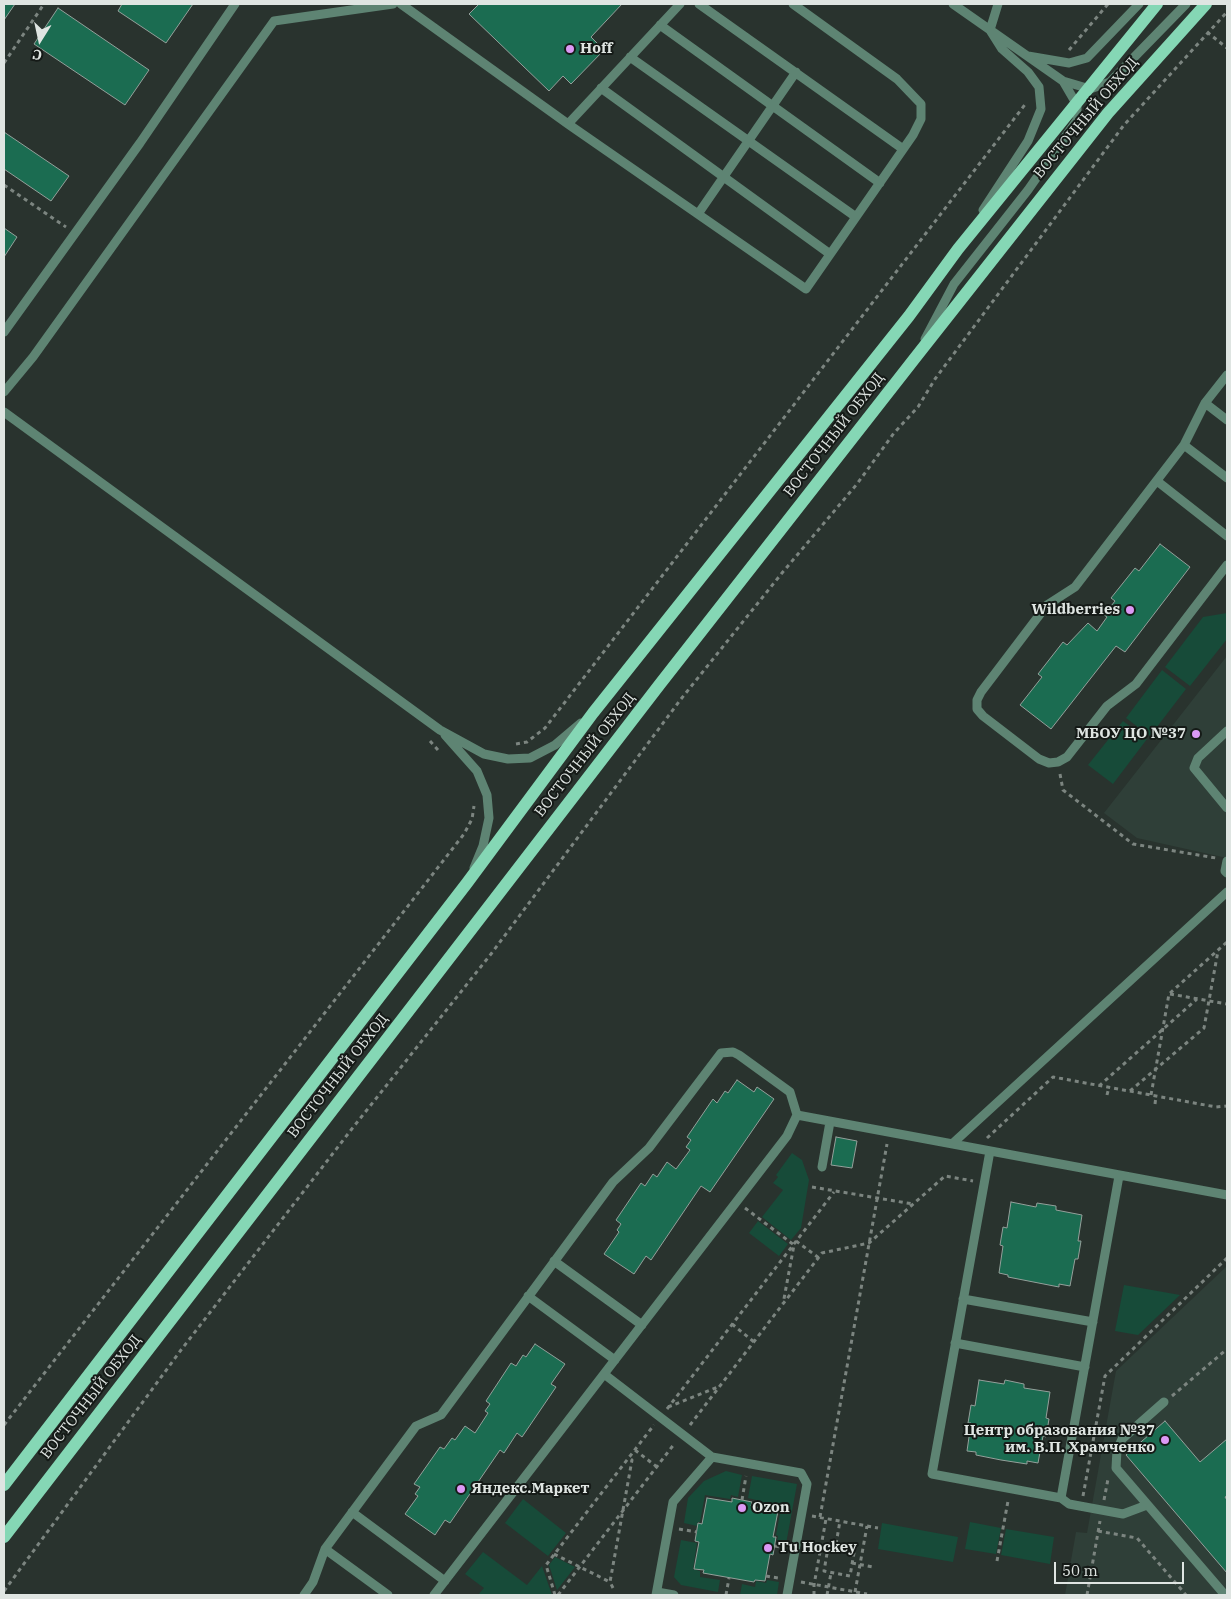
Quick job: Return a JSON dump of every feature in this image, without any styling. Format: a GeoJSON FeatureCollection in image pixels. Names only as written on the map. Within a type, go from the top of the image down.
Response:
{"type":"FeatureCollection","features":[{"type":"Feature","properties":{"kind":"main road","name":"ВОСТОЧНЫЙ ОБХОД"},"geometry":{"type":"LineString","coordinates":[[4,1485],[467,883],[593,713],[902,324],[958,249],[1090,89],[1156,4]]}},
{"type":"Feature","properties":{"kind":"main road","name":"ВОСТОЧНЫЙ ОБХОД"},"geometry":{"type":"LineString","coordinates":[[4,1537],[660,684],[915,358],[1108,113],[1206,4]]}},
{"type":"Feature","properties":{"kind":"lane"},"geometry":{"type":"LineString","coordinates":[[4,332],[235,4]]}},
{"type":"Feature","properties":{"kind":"lane"},"geometry":{"type":"LineString","coordinates":[[4,392],[39,350],[274,21],[392,4]]}},
{"type":"Feature","properties":{"kind":"lane"},"geometry":{"type":"LineString","coordinates":[[401,4],[568,124],[806,289],[903,149],[921,119],[921,104],[897,79],[793,4]]}},
{"type":"Feature","properties":{"kind":"lane"},"geometry":{"type":"LineString","coordinates":[[568,124],[680,4]]}},
{"type":"Feature","properties":{"kind":"lane"},"geometry":{"type":"LineString","coordinates":[[699,4],[903,149]]}},
{"type":"Feature","properties":{"kind":"lane"},"geometry":{"type":"LineString","coordinates":[[953,4],[1063,81],[1090,89],[1110,82],[1186,4]]}},
{"type":"Feature","properties":{"kind":"lane"},"geometry":{"type":"LineString","coordinates":[[958,249],[1028,141],[1040,109],[1039,87],[1028,72],[1002,50],[990,30],[998,4]]}},
{"type":"Feature","properties":{"kind":"lane"},"geometry":{"type":"LineString","coordinates":[[1027,56],[1068,63],[1087,58],[1139,4]]}},
{"type":"Feature","properties":{"kind":"lane"},"geometry":{"type":"LineString","coordinates":[[660,25],[880,183]]}},
{"type":"Feature","properties":{"kind":"lane"},"geometry":{"type":"LineString","coordinates":[[630,57],[856,217]]}},
{"type":"Feature","properties":{"kind":"lane"},"geometry":{"type":"LineString","coordinates":[[698,214],[796,72]]}},
{"type":"Feature","properties":{"kind":"lane"},"geometry":{"type":"LineString","coordinates":[[915,358],[954,284],[1028,190],[1070,133],[1077,120],[1077,105],[1063,81]]}},
{"type":"Feature","properties":{"kind":"lane"},"geometry":{"type":"LineString","coordinates":[[602,88],[830,254]]}},
{"type":"Feature","properties":{"kind":"lane"},"geometry":{"type":"LineString","coordinates":[[1227,375],[1206,404],[1184,445],[1075,587],[1048,606],[980,692],[977,700],[977,709],[983,716],[1039,759],[1049,763],[1058,762],[1067,757],[1107,706],[1136,684],[1227,565]]}},
{"type":"Feature","properties":{"kind":"lane"},"geometry":{"type":"LineString","coordinates":[[1206,404],[1227,420]]}},
{"type":"Feature","properties":{"kind":"lane"},"geometry":{"type":"LineString","coordinates":[[4,412],[440,730],[484,754],[508,759],[530,758],[555,745],[593,713]]}},
{"type":"Feature","properties":{"kind":"lane"},"geometry":{"type":"LineString","coordinates":[[1184,445],[1227,478]]}},
{"type":"Feature","properties":{"kind":"lane"},"geometry":{"type":"LineString","coordinates":[[1157,481],[1227,536]]}},
{"type":"Feature","properties":{"kind":"lane"},"geometry":{"type":"LineString","coordinates":[[440,730],[477,771],[488,795],[489,818],[483,846],[467,883]]}},
{"type":"Feature","properties":{"kind":"lane"},"geometry":{"type":"LineString","coordinates":[[1227,731],[1198,758],[1194,768],[1227,808]]}},
{"type":"Feature","properties":{"kind":"lane"},"geometry":{"type":"LineString","coordinates":[[1227,860],[1225,871],[1227,874]]}},
{"type":"Feature","properties":{"kind":"lane"},"geometry":{"type":"LineString","coordinates":[[952,1144],[1227,892]]}},
{"type":"Feature","properties":{"kind":"lane"},"geometry":{"type":"LineString","coordinates":[[304,1595],[313,1582],[325,1549],[416,1426],[441,1415],[613,1182],[650,1148],[721,1054],[727,1052],[740,1055],[790,1092],[797,1115],[787,1136],[434,1595]]}},
{"type":"Feature","properties":{"kind":"lane"},"geometry":{"type":"LineString","coordinates":[[797,1115],[1227,1196]]}},
{"type":"Feature","properties":{"kind":"lane"},"geometry":{"type":"LineString","coordinates":[[822,1167],[830,1122]]}},
{"type":"Feature","properties":{"kind":"lane"},"geometry":{"type":"LineString","coordinates":[[990,1151],[932,1474],[1061,1498],[1069,1504],[1123,1514],[1148,1505]]}},
{"type":"Feature","properties":{"kind":"lane"},"geometry":{"type":"LineString","coordinates":[[1061,1498],[1119,1176]]}},
{"type":"Feature","properties":{"kind":"lane"},"geometry":{"type":"LineString","coordinates":[[554,1261],[642,1325]]}},
{"type":"Feature","properties":{"kind":"lane"},"geometry":{"type":"LineString","coordinates":[[528,1296],[614,1360]]}},
{"type":"Feature","properties":{"kind":"lane"},"geometry":{"type":"LineString","coordinates":[[963,1299],[1093,1322]]}},
{"type":"Feature","properties":{"kind":"lane"},"geometry":{"type":"LineString","coordinates":[[955,1344],[1085,1367]]}},
{"type":"Feature","properties":{"kind":"lane"},"geometry":{"type":"LineString","coordinates":[[604,1374],[712,1457],[802,1473],[807,1484],[787,1595]]}},
{"type":"Feature","properties":{"kind":"lane"},"geometry":{"type":"LineString","coordinates":[[1164,1402],[1122,1439],[1116,1463],[1120,1472],[1225,1595]]}},
{"type":"Feature","properties":{"kind":"lane"},"geometry":{"type":"LineString","coordinates":[[674,1595],[656,1594],[673,1502],[712,1457]]}},
{"type":"Feature","properties":{"kind":"lane"},"geometry":{"type":"LineString","coordinates":[[352,1512],[445,1580]]}},
{"type":"Feature","properties":{"kind":"lane"},"geometry":{"type":"LineString","coordinates":[[325,1549],[388,1595]]}},
{"type":"Feature","properties":{"kind":"path"},"geometry":{"type":"LineString","coordinates":[[4,63],[44,4]]}},
{"type":"Feature","properties":{"kind":"path"},"geometry":{"type":"LineString","coordinates":[[1068,51],[1108,4]]}},
{"type":"Feature","properties":{"kind":"path"},"geometry":{"type":"LineString","coordinates":[[4,1591],[182,1350],[344,1138],[491,954],[681,699],[782,573],[858,484],[894,433],[918,407],[935,379],[1124,125],[1227,12]]}},
{"type":"Feature","properties":{"kind":"path"},"geometry":{"type":"LineString","coordinates":[[1207,32],[1227,48]]}},
{"type":"Feature","properties":{"kind":"path"},"geometry":{"type":"LineString","coordinates":[[510,746],[527,742],[545,728],[938,220],[1032,95]]}},
{"type":"Feature","properties":{"kind":"path"},"geometry":{"type":"LineString","coordinates":[[4,185],[75,233]]}},
{"type":"Feature","properties":{"kind":"path"},"geometry":{"type":"LineString","coordinates":[[430,741],[442,752]]}},
{"type":"Feature","properties":{"kind":"path"},"geometry":{"type":"LineString","coordinates":[[1058,762],[1063,790],[1133,844],[1217,858]]}},
{"type":"Feature","properties":{"kind":"path"},"geometry":{"type":"LineString","coordinates":[[4,1426],[464,834],[472,819],[474,805],[472,797]]}},
{"type":"Feature","properties":{"kind":"path"},"geometry":{"type":"LineString","coordinates":[[1151,1095],[1169,994],[1227,942]]}},
{"type":"Feature","properties":{"kind":"path"},"geometry":{"type":"LineString","coordinates":[[1130,1091],[1204,1028],[1218,950]]}},
{"type":"Feature","properties":{"kind":"path"},"geometry":{"type":"LineString","coordinates":[[1169,994],[1227,1004]]}},
{"type":"Feature","properties":{"kind":"path"},"geometry":{"type":"LineString","coordinates":[[1099,1086],[1197,998]]}},
{"type":"Feature","properties":{"kind":"path"},"geometry":{"type":"LineString","coordinates":[[975,1149],[1053,1077],[1216,1107],[1227,1106]]}},
{"type":"Feature","properties":{"kind":"path"},"geometry":{"type":"LineString","coordinates":[[1108,1096],[1109,1088]]}},
{"type":"Feature","properties":{"kind":"path"},"geometry":{"type":"LineString","coordinates":[[1155,1104],[1156,1096]]}},
{"type":"Feature","properties":{"kind":"path"},"geometry":{"type":"LineString","coordinates":[[820,1518],[889,1133]]}},
{"type":"Feature","properties":{"kind":"path"},"geometry":{"type":"LineString","coordinates":[[557,1595],[822,1253],[869,1243],[945,1176],[984,1183]]}},
{"type":"Feature","properties":{"kind":"path"},"geometry":{"type":"LineString","coordinates":[[812,1187],[914,1204]]}},
{"type":"Feature","properties":{"kind":"path"},"geometry":{"type":"LineString","coordinates":[[557,1595],[546,1565],[834,1192]]}},
{"type":"Feature","properties":{"kind":"path"},"geometry":{"type":"LineString","coordinates":[[737,1201],[793,1245]]}},
{"type":"Feature","properties":{"kind":"path"},"geometry":{"type":"LineString","coordinates":[[796,1241],[819,1258]]}},
{"type":"Feature","properties":{"kind":"path"},"geometry":{"type":"LineString","coordinates":[[783,1304],[793,1245]]}},
{"type":"Feature","properties":{"kind":"path"},"geometry":{"type":"LineString","coordinates":[[1082,1506],[1105,1376],[1227,1258]]}},
{"type":"Feature","properties":{"kind":"path"},"geometry":{"type":"LineString","coordinates":[[732,1324],[754,1342]]}},
{"type":"Feature","properties":{"kind":"path"},"geometry":{"type":"LineString","coordinates":[[1164,1402],[1227,1349]]}},
{"type":"Feature","properties":{"kind":"path"},"geometry":{"type":"LineString","coordinates":[[668,1408],[720,1386]]}},
{"type":"Feature","properties":{"kind":"path"},"geometry":{"type":"LineString","coordinates":[[635,1450],[657,1467]]}},
{"type":"Feature","properties":{"kind":"path"},"geometry":{"type":"LineString","coordinates":[[610,1582],[632,1460],[629,1458]]}},
{"type":"Feature","properties":{"kind":"path"},"geometry":{"type":"LineString","coordinates":[[742,1500],[749,1463]]}},
{"type":"Feature","properties":{"kind":"path"},"geometry":{"type":"LineString","coordinates":[[1087,1595],[1110,1470],[1116,1463]]}},
{"type":"Feature","properties":{"kind":"path"},"geometry":{"type":"LineString","coordinates":[[998,1560],[1010,1488]]}},
{"type":"Feature","properties":{"kind":"path"},"geometry":{"type":"LineString","coordinates":[[802,1514],[878,1528]]}},
{"type":"Feature","properties":{"kind":"path"},"geometry":{"type":"LineString","coordinates":[[814,1595],[814,1585],[826,1518]]}},
{"type":"Feature","properties":{"kind":"path"},"geometry":{"type":"LineString","coordinates":[[836,1544],[840,1521]]}},
{"type":"Feature","properties":{"kind":"path"},"geometry":{"type":"LineString","coordinates":[[855,1592],[867,1526]]}},
{"type":"Feature","properties":{"kind":"path"},"geometry":{"type":"LineString","coordinates":[[1098,1531],[1137,1538],[1186,1595]]}},
{"type":"Feature","properties":{"kind":"path"},"geometry":{"type":"LineString","coordinates":[[829,1542],[836,1544],[855,1547],[850,1576],[824,1571],[829,1542]]}},
{"type":"Feature","properties":{"kind":"path"},"geometry":{"type":"LineString","coordinates":[[554,1554],[610,1582],[613,1588]]}},
{"type":"Feature","properties":{"kind":"path"},"geometry":{"type":"LineString","coordinates":[[819,1557],[826,1558]]}},
{"type":"Feature","properties":{"kind":"path"},"geometry":{"type":"LineString","coordinates":[[852,1563],[873,1567]]}},
{"type":"Feature","properties":{"kind":"path"},"geometry":{"type":"LineString","coordinates":[[827,1595],[831,1573]]}},
{"type":"Feature","properties":{"kind":"path"},"geometry":{"type":"LineString","coordinates":[[766,1576],[866,1594]]}},
{"type":"Feature","properties":{"kind":"path"},"geometry":{"type":"LineString","coordinates":[[726,1595],[729,1578]]}},
{"type":"Feature","properties":{"kind":"shaded area","name":"МБОУ ЦО №37"},"geometry":{"type":"Polygon","coordinates":[[[1227,656],[1227,858],[1137,838],[1104,813],[1227,656]]]}},
{"type":"Feature","properties":{"kind":"shaded area","name":"Центр образования №37 им. В.П. Храмченко"},"geometry":{"type":"Polygon","coordinates":[[[1227,1266],[1227,1595],[1065,1595],[1076,1532],[1087,1533],[1116,1371],[1227,1266]]]}},
{"type":"Feature","properties":{"kind":"green space"},"geometry":{"type":"Polygon","coordinates":[[[1227,613],[1227,639],[1190,686],[1165,667],[1203,617],[1227,613]]]}},
{"type":"Feature","properties":{"kind":"green space"},"geometry":{"type":"Polygon","coordinates":[[[1162,670],[1186,689],[1150,736],[1126,718],[1162,670]]]}},
{"type":"Feature","properties":{"kind":"green space"},"geometry":{"type":"Polygon","coordinates":[[[1123,721],[1147,739],[1113,784],[1088,765],[1123,721]]]}},
{"type":"Feature","properties":{"kind":"green space"},"geometry":{"type":"Polygon","coordinates":[[[792,1153],[802,1160],[809,1180],[801,1228],[791,1240],[762,1217],[783,1190],[773,1183],[778,1177],[776,1175],[792,1153]]]}},
{"type":"Feature","properties":{"kind":"green space"},"geometry":{"type":"Polygon","coordinates":[[[758,1221],[788,1244],[779,1256],[749,1233],[758,1221]]]}},
{"type":"Feature","properties":{"kind":"green space"},"geometry":{"type":"Polygon","coordinates":[[[1124,1285],[1180,1295],[1138,1335],[1115,1331],[1124,1285]]]}},
{"type":"Feature","properties":{"kind":"green space"},"geometry":{"type":"Polygon","coordinates":[[[726,1471],[742,1475],[738,1497],[731,1495],[730,1499],[705,1495],[700,1522],[698,1522],[697,1526],[684,1523],[688,1498],[704,1481],[726,1471]]]}},
{"type":"Feature","properties":{"kind":"green space"},"geometry":{"type":"Polygon","coordinates":[[[752,1476],[797,1484],[786,1544],[777,1542],[778,1536],[776,1535],[781,1508],[756,1503],[756,1500],[748,1498],[752,1476]]]}},
{"type":"Feature","properties":{"kind":"green space"},"geometry":{"type":"Polygon","coordinates":[[[523,1499],[566,1533],[548,1556],[505,1523],[523,1499]]]}},
{"type":"Feature","properties":{"kind":"green space"},"geometry":{"type":"Polygon","coordinates":[[[970,1522],[1001,1528],[996,1554],[965,1549],[970,1522]]]}},
{"type":"Feature","properties":{"kind":"green space"},"geometry":{"type":"Polygon","coordinates":[[[882,1523],[958,1537],[953,1562],[878,1549],[882,1523]]]}},
{"type":"Feature","properties":{"kind":"green space"},"geometry":{"type":"Polygon","coordinates":[[[1006,1529],[1054,1537],[1050,1564],[1001,1555],[1006,1529]]]}},
{"type":"Feature","properties":{"kind":"green space"},"geometry":{"type":"Polygon","coordinates":[[[681,1540],[697,1543],[693,1569],[700,1571],[700,1577],[720,1580],[718,1592],[681,1585],[674,1577],[681,1540]]]}},
{"type":"Feature","properties":{"kind":"green space"},"geometry":{"type":"Polygon","coordinates":[[[483,1552],[527,1585],[542,1566],[552,1595],[478,1595],[484,1588],[465,1574],[483,1552]]]}},
{"type":"Feature","properties":{"kind":"green space"},"geometry":{"type":"Polygon","coordinates":[[[555,1557],[575,1567],[557,1590],[549,1565],[555,1557]]]}},
{"type":"Feature","properties":{"kind":"green space"},"geometry":{"type":"Polygon","coordinates":[[[767,1580],[779,1582],[777,1595],[740,1595],[742,1584],[755,1587],[756,1581],[766,1583],[767,1580]]]}},
{"type":"Feature","properties":{"kind":"building"},"geometry":{"type":"Polygon","coordinates":[[[4,4],[15,4],[4,20],[4,4]]]}},
{"type":"Feature","properties":{"kind":"building"},"geometry":{"type":"Polygon","coordinates":[[[122,4],[193,4],[166,43],[118,11],[122,4]]]}},
{"type":"Feature","properties":{"kind":"building"},"geometry":{"type":"Polygon","coordinates":[[[479,4],[622,4],[591,37],[604,50],[571,84],[563,76],[549,91],[469,14],[479,4]]]}},
{"type":"Feature","properties":{"kind":"building"},"geometry":{"type":"Polygon","coordinates":[[[58,8],[149,70],[125,105],[34,44],[58,8]]]}},
{"type":"Feature","properties":{"kind":"building"},"geometry":{"type":"Polygon","coordinates":[[[4,132],[69,176],[51,201],[4,169],[4,132]]]}},
{"type":"Feature","properties":{"kind":"building"},"geometry":{"type":"Polygon","coordinates":[[[4,228],[17,237],[4,257],[4,228]]]}},
{"type":"Feature","properties":{"kind":"building"},"geometry":{"type":"Polygon","coordinates":[[[1160,544],[1190,567],[1125,652],[1116,646],[1051,729],[1020,705],[1042,677],[1038,674],[1063,642],[1067,645],[1088,623],[1097,631],[1107,617],[1104,615],[1115,601],[1111,598],[1135,568],[1139,571],[1160,544]]]}},
{"type":"Feature","properties":{"kind":"building"},"geometry":{"type":"Polygon","coordinates":[[[737,1080],[754,1092],[757,1087],[774,1099],[710,1192],[701,1186],[651,1260],[646,1256],[634,1274],[604,1254],[619,1232],[617,1230],[621,1224],[616,1220],[641,1183],[645,1186],[653,1174],[657,1177],[667,1162],[676,1169],[690,1150],[686,1147],[691,1140],[687,1137],[713,1099],[717,1103],[725,1091],[728,1093],[737,1080]]]}},
{"type":"Feature","properties":{"kind":"building"},"geometry":{"type":"Polygon","coordinates":[[[836,1137],[857,1141],[852,1168],[831,1165],[836,1137]]]}},
{"type":"Feature","properties":{"kind":"building"},"geometry":{"type":"Polygon","coordinates":[[[1011,1202],[1036,1207],[1037,1203],[1056,1206],[1056,1210],[1082,1215],[1078,1241],[1081,1241],[1078,1259],[1075,1259],[1070,1286],[1059,1284],[1059,1287],[1008,1277],[1008,1275],[999,1273],[1003,1246],[1000,1245],[1003,1227],[1007,1228],[1011,1202]]]}},
{"type":"Feature","properties":{"kind":"building"},"geometry":{"type":"Polygon","coordinates":[[[535,1344],[565,1364],[551,1384],[556,1387],[522,1437],[517,1433],[504,1453],[500,1450],[450,1523],[445,1520],[435,1535],[405,1514],[418,1496],[415,1494],[420,1487],[414,1484],[440,1447],[444,1449],[452,1438],[455,1440],[465,1426],[475,1433],[488,1413],[485,1411],[490,1404],[486,1401],[511,1363],[516,1366],[523,1355],[526,1357],[535,1344]]]}},
{"type":"Feature","properties":{"kind":"building"},"geometry":{"type":"Polygon","coordinates":[[[979,1380],[1004,1384],[1005,1380],[1024,1384],[1024,1388],[1050,1392],[1046,1418],[1049,1419],[1046,1437],[1043,1436],[1038,1463],[1027,1461],[1027,1464],[1001,1460],[976,1455],[976,1452],[967,1451],[971,1423],[968,1423],[971,1405],[975,1406],[979,1380]]]}},
{"type":"Feature","properties":{"kind":"building"},"geometry":{"type":"Polygon","coordinates":[[[1165,1421],[1200,1462],[1227,1439],[1227,1496],[1225,1497],[1227,1500],[1227,1573],[1126,1455],[1165,1421]]]}},
{"type":"Feature","properties":{"kind":"building"},"geometry":{"type":"Polygon","coordinates":[[[707,1498],[732,1502],[732,1498],[752,1502],[751,1506],[778,1511],[773,1537],[776,1537],[773,1555],[770,1554],[765,1581],[755,1580],[754,1582],[703,1573],[704,1570],[694,1569],[699,1542],[695,1541],[698,1523],[702,1524],[707,1498]]]}},
{"type":"Feature","properties":{"kind":"place","name":"Hoff"},"geometry":{"type":"Point","coordinates":[570,49]}},
{"type":"Feature","properties":{"kind":"place","name":"Wildberries"},"geometry":{"type":"Point","coordinates":[1130,610]}},
{"type":"Feature","properties":{"kind":"place","name":"МБОУ ЦО №37"},"geometry":{"type":"Point","coordinates":[1196,734]}},
{"type":"Feature","properties":{"kind":"place","name":"Центр образования №37 им. В.П. Храмченко"},"geometry":{"type":"Point","coordinates":[1165,1440]}},
{"type":"Feature","properties":{"kind":"place","name":"Яндекс.Маркет"},"geometry":{"type":"Point","coordinates":[461,1489]}},
{"type":"Feature","properties":{"kind":"place","name":"Ozon"},"geometry":{"type":"Point","coordinates":[742,1508]}},
{"type":"Feature","properties":{"kind":"place","name":"Tu Hockey"},"geometry":{"type":"Point","coordinates":[768,1548]}}]}
